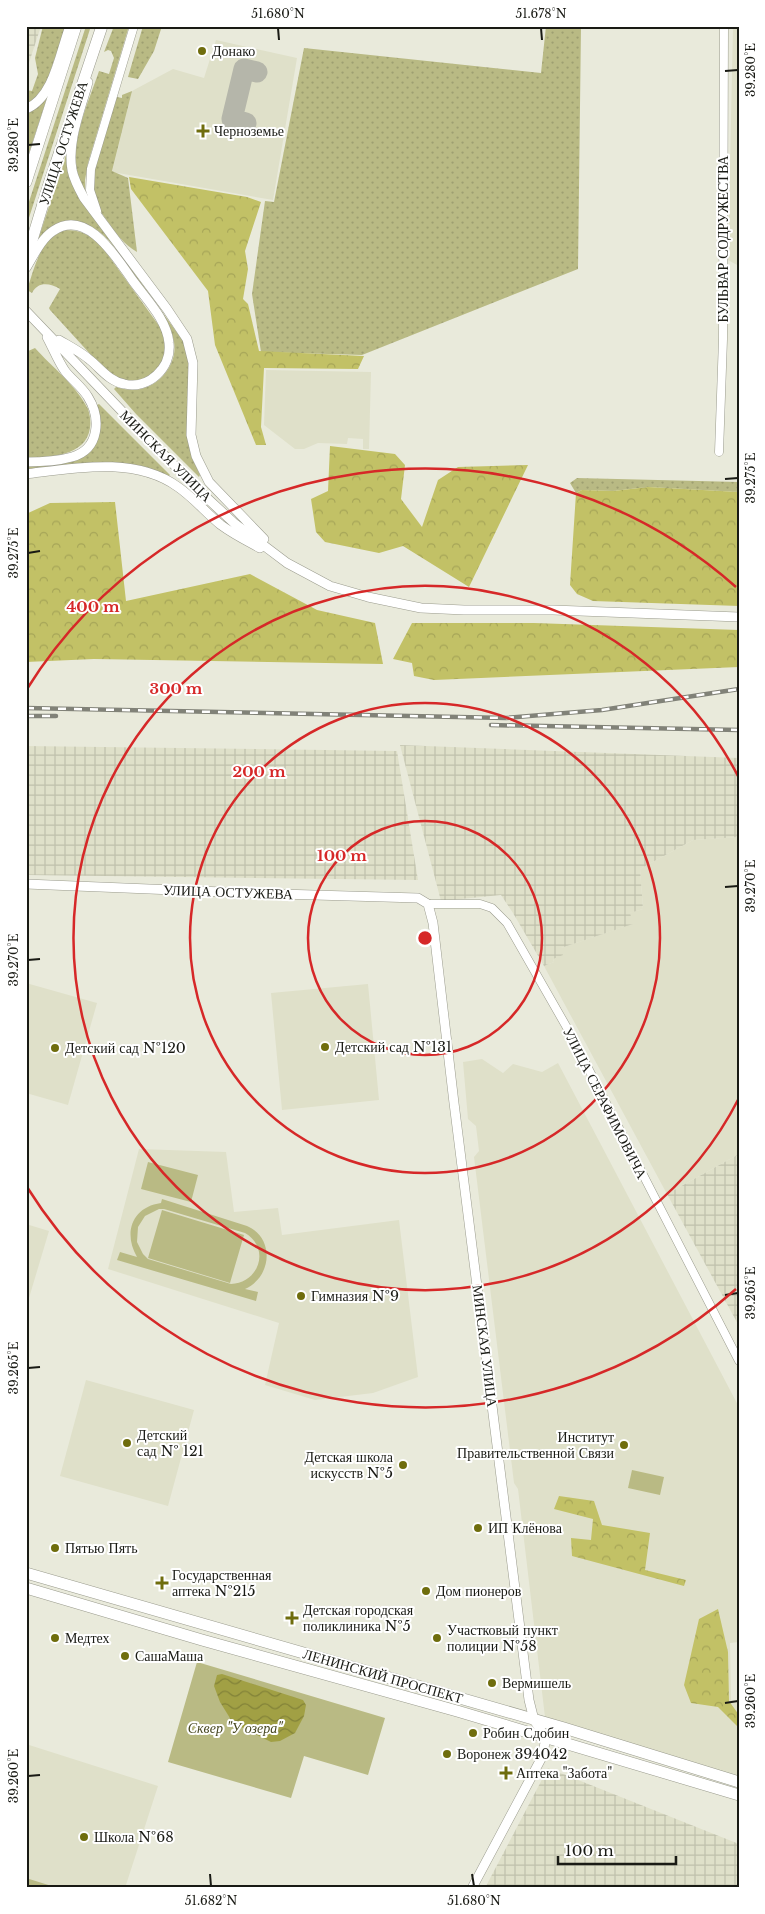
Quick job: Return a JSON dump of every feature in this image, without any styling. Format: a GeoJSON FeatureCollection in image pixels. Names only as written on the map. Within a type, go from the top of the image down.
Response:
{"type":"FeatureCollection","features":[{"type":"Feature","properties":{"kind":"main road","name":"УЛИЦА ОСТУЖЕВА"},"geometry":{"type":"LineString","coordinates":[[26,182],[76,26]]}},
{"type":"Feature","properties":{"kind":"main road","name":"УЛИЦА ОСТУЖЕВА"},"geometry":{"type":"LineString","coordinates":[[26,260],[49,184],[103,26]]}},
{"type":"Feature","properties":{"kind":"main road","name":"ЛЕНИНСКИЙ ПРОСПЕКТ"},"geometry":{"type":"LineString","coordinates":[[26,1573],[534,1720],[739,1782]]}},
{"type":"Feature","properties":{"kind":"main road","name":"ЛЕНИНСКИЙ ПРОСПЕКТ"},"geometry":{"type":"LineString","coordinates":[[26,1588],[739,1795]]}},
{"type":"Feature","properties":{"kind":"street"},"geometry":{"type":"LineString","coordinates":[[26,109],[41,100],[48,88],[70,26]]}},
{"type":"Feature","properties":{"kind":"street"},"geometry":{"type":"LineString","coordinates":[[103,26],[74,133],[71,160],[74,178],[84,198],[167,309],[182,331],[190,348],[193,363],[191,435],[196,456],[204,472],[224,498],[287,563]]}},
{"type":"Feature","properties":{"kind":"street"},"geometry":{"type":"LineString","coordinates":[[107,227],[94,206],[90,190],[90,176],[134,26]]}},
{"type":"Feature","properties":{"kind":"street","name":"БУЛЬВАР СОДРУЖЕСТВА"},"geometry":{"type":"LineString","coordinates":[[719,452],[722,339],[724,26]]}},
{"type":"Feature","properties":{"kind":"street"},"geometry":{"type":"LineString","coordinates":[[26,268],[42,243],[53,231],[66,226],[74,226],[94,233],[109,249],[157,314],[168,339],[169,356],[162,370],[149,381],[136,385],[123,384],[106,376],[90,360],[44,330]]}},
{"type":"Feature","properties":{"kind":"street","name":"МИНСКАЯ УЛИЦА"},"geometry":{"type":"LineString","coordinates":[[26,310],[208,499],[234,522],[287,563],[322,582],[356,594],[421,608],[553,610],[739,618]]}},
{"type":"Feature","properties":{"kind":"street"},"geometry":{"type":"LineString","coordinates":[[26,462],[62,459],[78,455],[94,439],[97,429],[96,418],[89,398],[64,370],[44,330]]}},
{"type":"Feature","properties":{"kind":"street"},"geometry":{"type":"LineString","coordinates":[[26,474],[117,467],[152,474],[177,486],[220,524],[287,563]]}},
{"type":"Feature","properties":{"kind":"street","name":"УЛИЦА ОСТУЖЕВА"},"geometry":{"type":"LineString","coordinates":[[26,884],[248,894],[418,898],[428,904]]}},
{"type":"Feature","properties":{"kind":"street","name":"МИНСКАЯ УЛИЦА"},"geometry":{"type":"LineString","coordinates":[[428,904],[433,923],[529,1700],[534,1720],[546,1738]]}},
{"type":"Feature","properties":{"kind":"street","name":"УЛИЦА СЕРАФИМОВИЧА"},"geometry":{"type":"LineString","coordinates":[[428,904],[480,904],[492,908],[508,923],[570,1033],[739,1361]]}},
{"type":"Feature","properties":{"kind":"street"},"geometry":{"type":"LineString","coordinates":[[472,1888],[542,1756],[546,1738]]}},
{"type":"Feature","properties":{"kind":"shaded area"},"geometry":{"type":"Polygon","coordinates":[[[26,26],[41,26],[26,72],[26,26]]]}},
{"type":"Feature","properties":{"kind":"shaded area"},"geometry":{"type":"Polygon","coordinates":[[[733,26],[739,26],[739,266],[728,260],[733,26]]]}},
{"type":"Feature","properties":{"kind":"shaded area","name":"Черноземье"},"geometry":{"type":"Polygon","coordinates":[[[216,40],[297,58],[273,200],[112,172],[132,91],[173,69],[204,78],[216,40]]]}},
{"type":"Feature","properties":{"kind":"shaded area"},"geometry":{"type":"Polygon","coordinates":[[[266,370],[371,372],[369,449],[363,449],[363,439],[348,438],[347,444],[318,443],[304,449],[295,449],[264,425],[266,370]]]}},
{"type":"Feature","properties":{"kind":"shaded area"},"geometry":{"type":"Polygon","coordinates":[[[400,745],[739,758],[739,837],[693,840],[640,869],[643,909],[630,913],[633,924],[561,948],[563,955],[553,959],[554,962],[544,966],[501,895],[441,901],[400,745]]]}},
{"type":"Feature","properties":{"kind":"shaded area"},"geometry":{"type":"Polygon","coordinates":[[[26,746],[397,751],[418,880],[26,875],[26,746]]]}},
{"type":"Feature","properties":{"kind":"shaded area"},"geometry":{"type":"Polygon","coordinates":[[[739,837],[739,1154],[667,1194],[544,966],[554,962],[553,959],[561,948],[632,924],[629,913],[643,909],[640,869],[693,840],[739,837]]]}},
{"type":"Feature","properties":{"kind":"shaded area","name":"Детский сад №120"},"geometry":{"type":"Polygon","coordinates":[[[26,983],[97,1003],[68,1105],[26,1093],[26,983]]]}},
{"type":"Feature","properties":{"kind":"shaded area","name":"Детский сад №131"},"geometry":{"type":"Polygon","coordinates":[[[368,984],[379,1100],[282,1110],[271,993],[368,984]]]}},
{"type":"Feature","properties":{"kind":"shaded area","name":"Институт Правительственной Связи"},"geometry":{"type":"Polygon","coordinates":[[[482,1059],[503,1073],[513,1064],[542,1072],[558,1063],[739,1407],[739,1642],[730,1643],[731,1700],[739,1702],[739,1780],[545,1717],[518,1489],[514,1483],[474,1157],[479,1151],[476,1126],[468,1119],[463,1062],[482,1059]]]}},
{"type":"Feature","properties":{"kind":"shaded area","name":"Гимназия №9"},"geometry":{"type":"Polygon","coordinates":[[[139,1149],[226,1152],[234,1212],[278,1208],[282,1235],[399,1220],[418,1377],[373,1393],[315,1400],[265,1385],[279,1323],[108,1269],[139,1149]]]}},
{"type":"Feature","properties":{"kind":"shaded area"},"geometry":{"type":"Polygon","coordinates":[[[739,1154],[739,1326],[667,1194],[739,1154]]]}},
{"type":"Feature","properties":{"kind":"shaded area"},"geometry":{"type":"Polygon","coordinates":[[[26,1224],[49,1231],[26,1308],[26,1224]]]}},
{"type":"Feature","properties":{"kind":"shaded area","name":"Детский сад № 121"},"geometry":{"type":"Polygon","coordinates":[[[86,1380],[194,1410],[168,1506],[60,1476],[86,1380]]]}},
{"type":"Feature","properties":{"kind":"shaded area","name":"Школа №68"},"geometry":{"type":"Polygon","coordinates":[[[26,1744],[158,1786],[125,1888],[26,1888],[26,1744]]]}},
{"type":"Feature","properties":{"kind":"shaded area"},"geometry":{"type":"Polygon","coordinates":[[[548,1768],[739,1844],[739,1888],[485,1888],[548,1768]]]}},
{"type":"Feature","properties":{"kind":"green space"},"geometry":{"type":"Polygon","coordinates":[[[43,26],[66,26],[47,81],[39,96],[26,105],[26,90],[32,91],[38,74],[35,58],[43,26]]]}},
{"type":"Feature","properties":{"kind":"green space"},"geometry":{"type":"Polygon","coordinates":[[[86,26],[91,26],[26,227],[26,211],[86,26]]]}},
{"type":"Feature","properties":{"kind":"green space"},"geometry":{"type":"Polygon","coordinates":[[[114,26],[129,26],[88,163],[85,193],[76,163],[76,148],[83,116],[99,71],[109,74],[114,58],[111,51],[104,52],[114,26]]]}},
{"type":"Feature","properties":{"kind":"green space"},"geometry":{"type":"Polygon","coordinates":[[[143,26],[162,26],[154,51],[138,79],[128,77],[143,26]]]}},
{"type":"Feature","properties":{"kind":"green space"},"geometry":{"type":"Polygon","coordinates":[[[546,26],[581,26],[578,269],[362,355],[261,352],[252,294],[265,201],[274,202],[304,48],[541,73],[546,26]]]}},
{"type":"Feature","properties":{"kind":"green space"},"geometry":{"type":"Polygon","coordinates":[[[132,91],[112,171],[128,178],[137,252],[128,246],[114,231],[102,214],[96,201],[93,187],[99,151],[114,104],[117,97],[122,98],[122,95],[132,91]]]}},
{"type":"Feature","properties":{"kind":"green space"},"geometry":{"type":"Polygon","coordinates":[[[47,98],[26,162],[26,114],[37,108],[47,98]]]}},
{"type":"Feature","properties":{"kind":"green space"},"geometry":{"type":"Polygon","coordinates":[[[66,155],[67,167],[99,224],[183,341],[187,350],[189,369],[188,439],[194,462],[200,475],[199,477],[136,414],[114,389],[116,387],[132,390],[143,388],[159,380],[165,374],[173,359],[174,342],[169,326],[161,311],[111,243],[94,228],[83,224],[65,222],[55,225],[47,231],[37,243],[66,155]]]}},
{"type":"Feature","properties":{"kind":"green space"},"geometry":{"type":"Polygon","coordinates":[[[129,177],[247,197],[261,202],[245,251],[248,269],[243,299],[248,304],[259,351],[364,356],[358,369],[264,368],[261,427],[266,445],[256,445],[215,345],[208,291],[131,189],[129,177]]]}},
{"type":"Feature","properties":{"kind":"green space"},"geometry":{"type":"Polygon","coordinates":[[[65,230],[84,233],[100,244],[160,327],[165,350],[161,365],[150,376],[130,381],[122,380],[112,374],[102,367],[50,310],[49,308],[60,289],[44,284],[38,286],[32,293],[27,290],[36,263],[44,247],[57,234],[65,230]]]}},
{"type":"Feature","properties":{"kind":"green space"},"geometry":{"type":"Polygon","coordinates":[[[35,348],[83,400],[89,411],[90,426],[87,438],[74,450],[55,456],[26,458],[26,352],[35,348]]]}},
{"type":"Feature","properties":{"kind":"green space"},"geometry":{"type":"Polygon","coordinates":[[[99,404],[170,475],[168,477],[146,467],[129,465],[26,471],[26,466],[66,462],[96,443],[101,425],[97,405],[99,404]]]}},
{"type":"Feature","properties":{"kind":"green space"},"geometry":{"type":"Polygon","coordinates":[[[330,446],[395,454],[405,465],[401,499],[422,527],[438,480],[458,467],[528,465],[469,587],[403,546],[379,553],[325,542],[316,532],[311,499],[328,491],[330,446]]]}},
{"type":"Feature","properties":{"kind":"green space"},"geometry":{"type":"Polygon","coordinates":[[[577,478],[739,482],[739,492],[648,487],[613,491],[582,490],[576,493],[570,483],[577,478]]]}},
{"type":"Feature","properties":{"kind":"green space"},"geometry":{"type":"Polygon","coordinates":[[[648,487],[739,492],[739,606],[593,601],[577,594],[570,585],[576,493],[582,490],[613,491],[648,487]]]}},
{"type":"Feature","properties":{"kind":"green space"},"geometry":{"type":"Polygon","coordinates":[[[115,502],[126,601],[250,574],[317,610],[375,623],[383,664],[94,659],[26,662],[26,514],[50,503],[115,502]]]}},
{"type":"Feature","properties":{"kind":"green space"},"geometry":{"type":"Polygon","coordinates":[[[412,623],[534,623],[739,630],[739,667],[434,680],[414,676],[412,663],[393,659],[412,623]]]}},
{"type":"Feature","properties":{"kind":"green space"},"geometry":{"type":"Polygon","coordinates":[[[148,1162],[198,1175],[191,1202],[141,1189],[148,1162]]]}},
{"type":"Feature","properties":{"kind":"green space"},"geometry":{"type":"Polygon","coordinates":[[[162,1199],[247,1226],[256,1232],[266,1248],[267,1258],[261,1276],[245,1289],[258,1292],[256,1301],[117,1260],[120,1252],[137,1257],[131,1239],[133,1222],[143,1210],[151,1205],[161,1203],[162,1199]],[[159,1209],[145,1216],[138,1227],[137,1242],[148,1259],[231,1284],[249,1278],[255,1271],[258,1264],[258,1247],[253,1239],[245,1233],[159,1209]]]}},
{"type":"Feature","properties":{"kind":"green space"},"geometry":{"type":"Polygon","coordinates":[[[162,1210],[244,1235],[230,1283],[148,1258],[162,1210]]]}},
{"type":"Feature","properties":{"kind":"green space"},"geometry":{"type":"Polygon","coordinates":[[[632,1470],[664,1477],[660,1495],[628,1488],[632,1470]]]}},
{"type":"Feature","properties":{"kind":"green space"},"geometry":{"type":"Polygon","coordinates":[[[559,1496],[594,1501],[602,1525],[650,1533],[645,1570],[686,1580],[684,1586],[572,1556],[571,1538],[591,1540],[593,1519],[554,1509],[559,1496]]]}},
{"type":"Feature","properties":{"kind":"green space"},"geometry":{"type":"Polygon","coordinates":[[[718,1609],[728,1652],[729,1701],[739,1715],[739,1728],[718,1707],[691,1703],[684,1685],[699,1619],[718,1609]]]}},
{"type":"Feature","properties":{"kind":"green space","name":"Сквер \"У озера\""},"geometry":{"type":"Polygon","coordinates":[[[197,1662],[385,1718],[368,1775],[304,1756],[291,1798],[168,1762],[197,1662]]]}},
{"type":"Feature","properties":{"kind":"green space"},"geometry":{"type":"Polygon","coordinates":[[[26,1878],[58,1888],[26,1888],[26,1878]]]}},
{"type":"Feature","properties":{"kind":"water"},"geometry":{"type":"Polygon","coordinates":[[[222,1674],[303,1700],[306,1705],[304,1716],[295,1733],[280,1741],[271,1742],[233,1723],[220,1702],[214,1686],[217,1675],[222,1674]]]}},
{"type":"Feature","properties":{"kind":"taxiway"},"geometry":{"type":"LineString","coordinates":[[246,123],[232,119],[244,69],[257,72]]}},
{"type":"Feature","properties":{"kind":"railway"},"geometry":{"type":"LineString","coordinates":[[26,708],[506,718],[602,710],[739,689]]}},
{"type":"Feature","properties":{"kind":"railway"},"geometry":{"type":"LineString","coordinates":[[26,716],[56,716]]}},
{"type":"Feature","properties":{"kind":"railway"},"geometry":{"type":"LineString","coordinates":[[491,725],[739,730]]}},
{"type":"Feature","properties":{"kind":"place","name":"Донако"},"geometry":{"type":"Point","coordinates":[202,51]}},
{"type":"Feature","properties":{"kind":"place","name":"Черноземье"},"geometry":{"type":"Point","coordinates":[203,131]}},
{"type":"Feature","properties":{"kind":"place","name":"Детский сад №131"},"geometry":{"type":"Point","coordinates":[325,1047]}},
{"type":"Feature","properties":{"kind":"place","name":"Детский сад №120"},"geometry":{"type":"Point","coordinates":[55,1048]}},
{"type":"Feature","properties":{"kind":"place","name":"Гимназия №9"},"geometry":{"type":"Point","coordinates":[301,1296]}},
{"type":"Feature","properties":{"kind":"place","name":"Детский сад № 121"},"geometry":{"type":"Point","coordinates":[127,1443]}},
{"type":"Feature","properties":{"kind":"place","name":"Институт Правительственной Связи"},"geometry":{"type":"Point","coordinates":[624,1445]}},
{"type":"Feature","properties":{"kind":"place","name":"Детская школа искусств №5"},"geometry":{"type":"Point","coordinates":[403,1465]}},
{"type":"Feature","properties":{"kind":"place","name":"ИП Клёнова"},"geometry":{"type":"Point","coordinates":[478,1528]}},
{"type":"Feature","properties":{"kind":"place","name":"Пятью Пять"},"geometry":{"type":"Point","coordinates":[55,1548]}},
{"type":"Feature","properties":{"kind":"place","name":"Государственная аптека №215"},"geometry":{"type":"Point","coordinates":[162,1583]}},
{"type":"Feature","properties":{"kind":"place","name":"Дом пионеров"},"geometry":{"type":"Point","coordinates":[426,1591]}},
{"type":"Feature","properties":{"kind":"place","name":"Детская городская поликлиника №5"},"geometry":{"type":"Point","coordinates":[292,1618]}},
{"type":"Feature","properties":{"kind":"place","name":"Медтех"},"geometry":{"type":"Point","coordinates":[55,1638]}},
{"type":"Feature","properties":{"kind":"place","name":"Участковый пункт полиции №58"},"geometry":{"type":"Point","coordinates":[437,1638]}},
{"type":"Feature","properties":{"kind":"place","name":"СашаМаша"},"geometry":{"type":"Point","coordinates":[125,1656]}},
{"type":"Feature","properties":{"kind":"place","name":"Вермишель"},"geometry":{"type":"Point","coordinates":[492,1683]}},
{"type":"Feature","properties":{"kind":"place","name":"Робин Сдобин"},"geometry":{"type":"Point","coordinates":[473,1733]}},
{"type":"Feature","properties":{"kind":"place","name":"Воронеж 394042"},"geometry":{"type":"Point","coordinates":[447,1754]}},
{"type":"Feature","properties":{"kind":"place","name":"Аптека \"Забота\""},"geometry":{"type":"Point","coordinates":[506,1773]}},
{"type":"Feature","properties":{"kind":"place","name":"Школа №68"},"geometry":{"type":"Point","coordinates":[84,1837]}}]}
